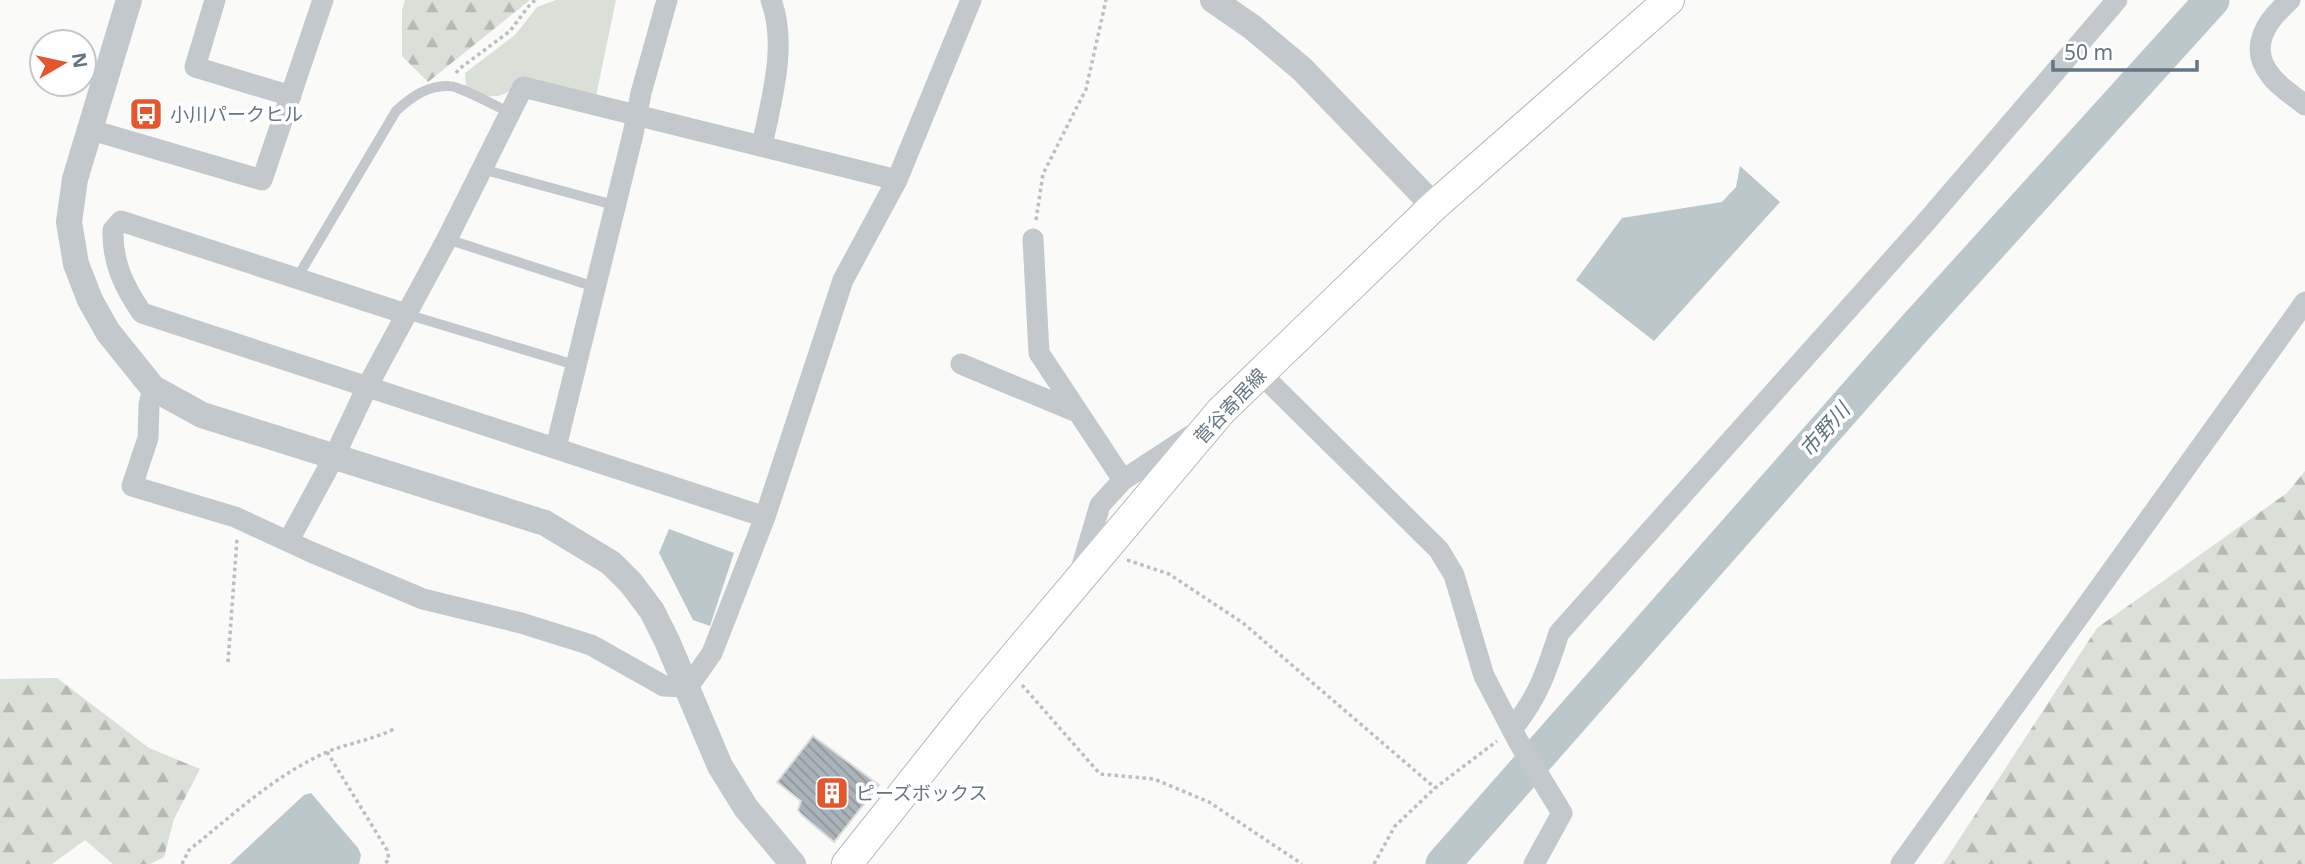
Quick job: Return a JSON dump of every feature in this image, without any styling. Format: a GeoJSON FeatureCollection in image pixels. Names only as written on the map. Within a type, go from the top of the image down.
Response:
{"type":"FeatureCollection","features":[{"type":"Feature","properties":{"kind":"main road","name":"菅谷寄居線"},"geometry":{"type":"LineString","coordinates":[[847,864],[1005,667],[1213,421],[1434,206],[1669,0]]}},
{"type":"Feature","properties":{"kind":"street"},"geometry":{"type":"LineString","coordinates":[[129,0],[88,129],[75,179],[69,222],[76,264],[90,300],[108,332],[153,388],[202,415],[545,523],[611,563],[631,583],[652,611],[688,687],[720,766],[746,807],[793,864]]}},
{"type":"Feature","properties":{"kind":"street"},"geometry":{"type":"LineString","coordinates":[[215,0],[195,68],[291,96]]}},
{"type":"Feature","properties":{"kind":"street"},"geometry":{"type":"LineString","coordinates":[[88,129],[262,180],[323,0]]}},
{"type":"Feature","properties":{"kind":"street"},"geometry":{"type":"LineString","coordinates":[[556,447],[636,115],[667,0]]}},
{"type":"Feature","properties":{"kind":"street"},"geometry":{"type":"LineString","coordinates":[[762,146],[777,69],[777,17],[771,0]]}},
{"type":"Feature","properties":{"kind":"street"},"geometry":{"type":"LineString","coordinates":[[688,687],[712,653],[765,517],[843,280],[897,180],[971,0]]}},
{"type":"Feature","properties":{"kind":"street"},"geometry":{"type":"LineString","coordinates":[[1213,0],[1252,27],[1302,69],[1434,206]]}},
{"type":"Feature","properties":{"kind":"street"},"geometry":{"type":"LineString","coordinates":[[1515,735],[1540,689],[1559,632],[1926,222],[2116,0]]}},
{"type":"Feature","properties":{"kind":"street"},"geometry":{"type":"LineString","coordinates":[[2290,0],[2266,24],[2260,44],[2262,59],[2270,76],[2305,105]]}},
{"type":"Feature","properties":{"kind":"street"},"geometry":{"type":"LineString","coordinates":[[289,540],[447,239],[523,87],[897,180]]}},
{"type":"Feature","properties":{"kind":"street"},"geometry":{"type":"LineString","coordinates":[[406,314],[121,221],[113,230],[112,247],[125,288],[142,313],[765,517]]}},
{"type":"Feature","properties":{"kind":"street"},"geometry":{"type":"LineString","coordinates":[[1033,239],[1039,353],[1123,480]]}},
{"type":"Feature","properties":{"kind":"street"},"geometry":{"type":"LineString","coordinates":[[1901,864],[2305,302]]}},
{"type":"Feature","properties":{"kind":"street"},"geometry":{"type":"LineString","coordinates":[[961,364],[1077,412]]}},
{"type":"Feature","properties":{"kind":"street"},"geometry":{"type":"LineString","coordinates":[[1260,373],[1439,550],[1454,575],[1484,677],[1562,813],[1534,864]]}},
{"type":"Feature","properties":{"kind":"street"},"geometry":{"type":"LineString","coordinates":[[153,388],[149,405],[148,438],[132,486],[243,520],[311,552],[423,598],[521,623],[591,645],[664,686],[688,687]]}},
{"type":"Feature","properties":{"kind":"street"},"geometry":{"type":"LineString","coordinates":[[1078,580],[1100,505],[1123,480],[1213,421]]}},
{"type":"Feature","properties":{"kind":"lane"},"geometry":{"type":"LineString","coordinates":[[297,278],[396,111],[419,92],[450,85],[509,112]]}},
{"type":"Feature","properties":{"kind":"lane"},"geometry":{"type":"LineString","coordinates":[[482,169],[614,205]]}},
{"type":"Feature","properties":{"kind":"lane"},"geometry":{"type":"LineString","coordinates":[[447,239],[595,287]]}},
{"type":"Feature","properties":{"kind":"lane"},"geometry":{"type":"LineString","coordinates":[[406,314],[575,365]]}},
{"type":"Feature","properties":{"kind":"path"},"geometry":{"type":"LineString","coordinates":[[450,85],[459,69],[510,31],[536,0]]}},
{"type":"Feature","properties":{"kind":"path"},"geometry":{"type":"LineString","coordinates":[[1033,239],[1043,174],[1086,89],[1106,0]]}},
{"type":"Feature","properties":{"kind":"path"},"geometry":{"type":"LineString","coordinates":[[228,663],[236,541],[243,520]]}},
{"type":"Feature","properties":{"kind":"path"},"geometry":{"type":"LineString","coordinates":[[1102,552],[1169,574],[1242,623],[1436,789]]}},
{"type":"Feature","properties":{"kind":"path"},"geometry":{"type":"LineString","coordinates":[[1005,667],[1100,774],[1154,779],[1209,803],[1302,864]]}},
{"type":"Feature","properties":{"kind":"path"},"geometry":{"type":"LineString","coordinates":[[183,864],[189,850],[272,783],[327,752],[378,737],[394,729]]}},
{"type":"Feature","properties":{"kind":"path"},"geometry":{"type":"LineString","coordinates":[[1374,864],[1395,826],[1436,789],[1515,735]]}},
{"type":"Feature","properties":{"kind":"path"},"geometry":{"type":"LineString","coordinates":[[327,752],[387,850],[389,859],[385,864]]}},
{"type":"Feature","properties":{"kind":"green space"},"geometry":{"type":"Polygon","coordinates":[[[405,0],[530,0],[428,82],[402,56],[402,10],[405,0]]]}},
{"type":"Feature","properties":{"kind":"green space"},"geometry":{"type":"Polygon","coordinates":[[[556,0],[616,0],[596,96],[513,88],[501,95],[490,96],[466,87],[465,73],[515,35],[537,7],[556,0]]]}},
{"type":"Feature","properties":{"kind":"green space"},"geometry":{"type":"Polygon","coordinates":[[[2305,471],[2305,864],[1943,864],[2097,628],[2287,493],[2305,471]]]}},
{"type":"Feature","properties":{"kind":"green space"},"geometry":{"type":"Polygon","coordinates":[[[57,678],[149,748],[200,769],[174,819],[164,857],[150,864],[113,864],[85,840],[52,864],[0,864],[0,679],[57,678]]]}},
{"type":"Feature","properties":{"kind":"shaded area"},"geometry":{"type":"Polygon","coordinates":[[[1740,166],[1780,202],[1654,341],[1576,280],[1622,218],[1722,202],[1736,187],[1740,166]]]}},
{"type":"Feature","properties":{"kind":"shaded area"},"geometry":{"type":"Polygon","coordinates":[[[669,529],[734,553],[710,626],[693,620],[659,553],[669,529]]]}},
{"type":"Feature","properties":{"kind":"shaded area"},"geometry":{"type":"Polygon","coordinates":[[[311,793],[358,848],[361,855],[359,864],[230,864],[304,795],[311,793]]]}},
{"type":"Feature","properties":{"kind":"building","name":"ピーズボックス"},"geometry":{"type":"Polygon","coordinates":[[[813,736],[879,785],[834,842],[801,814],[798,810],[801,801],[777,782],[813,736]]]}},
{"type":"Feature","properties":{"kind":"waterway","name":"市野川"},"geometry":{"type":"LineString","coordinates":[[1443,864],[1914,329],[2212,0]]}},
{"type":"Feature","properties":{"kind":"place","name":"小川パークヒル"},"geometry":{"type":"Point","coordinates":[146,114]}},
{"type":"Feature","properties":{"kind":"place","name":"ピーズボックス"},"geometry":{"type":"Point","coordinates":[832,793]}}]}
